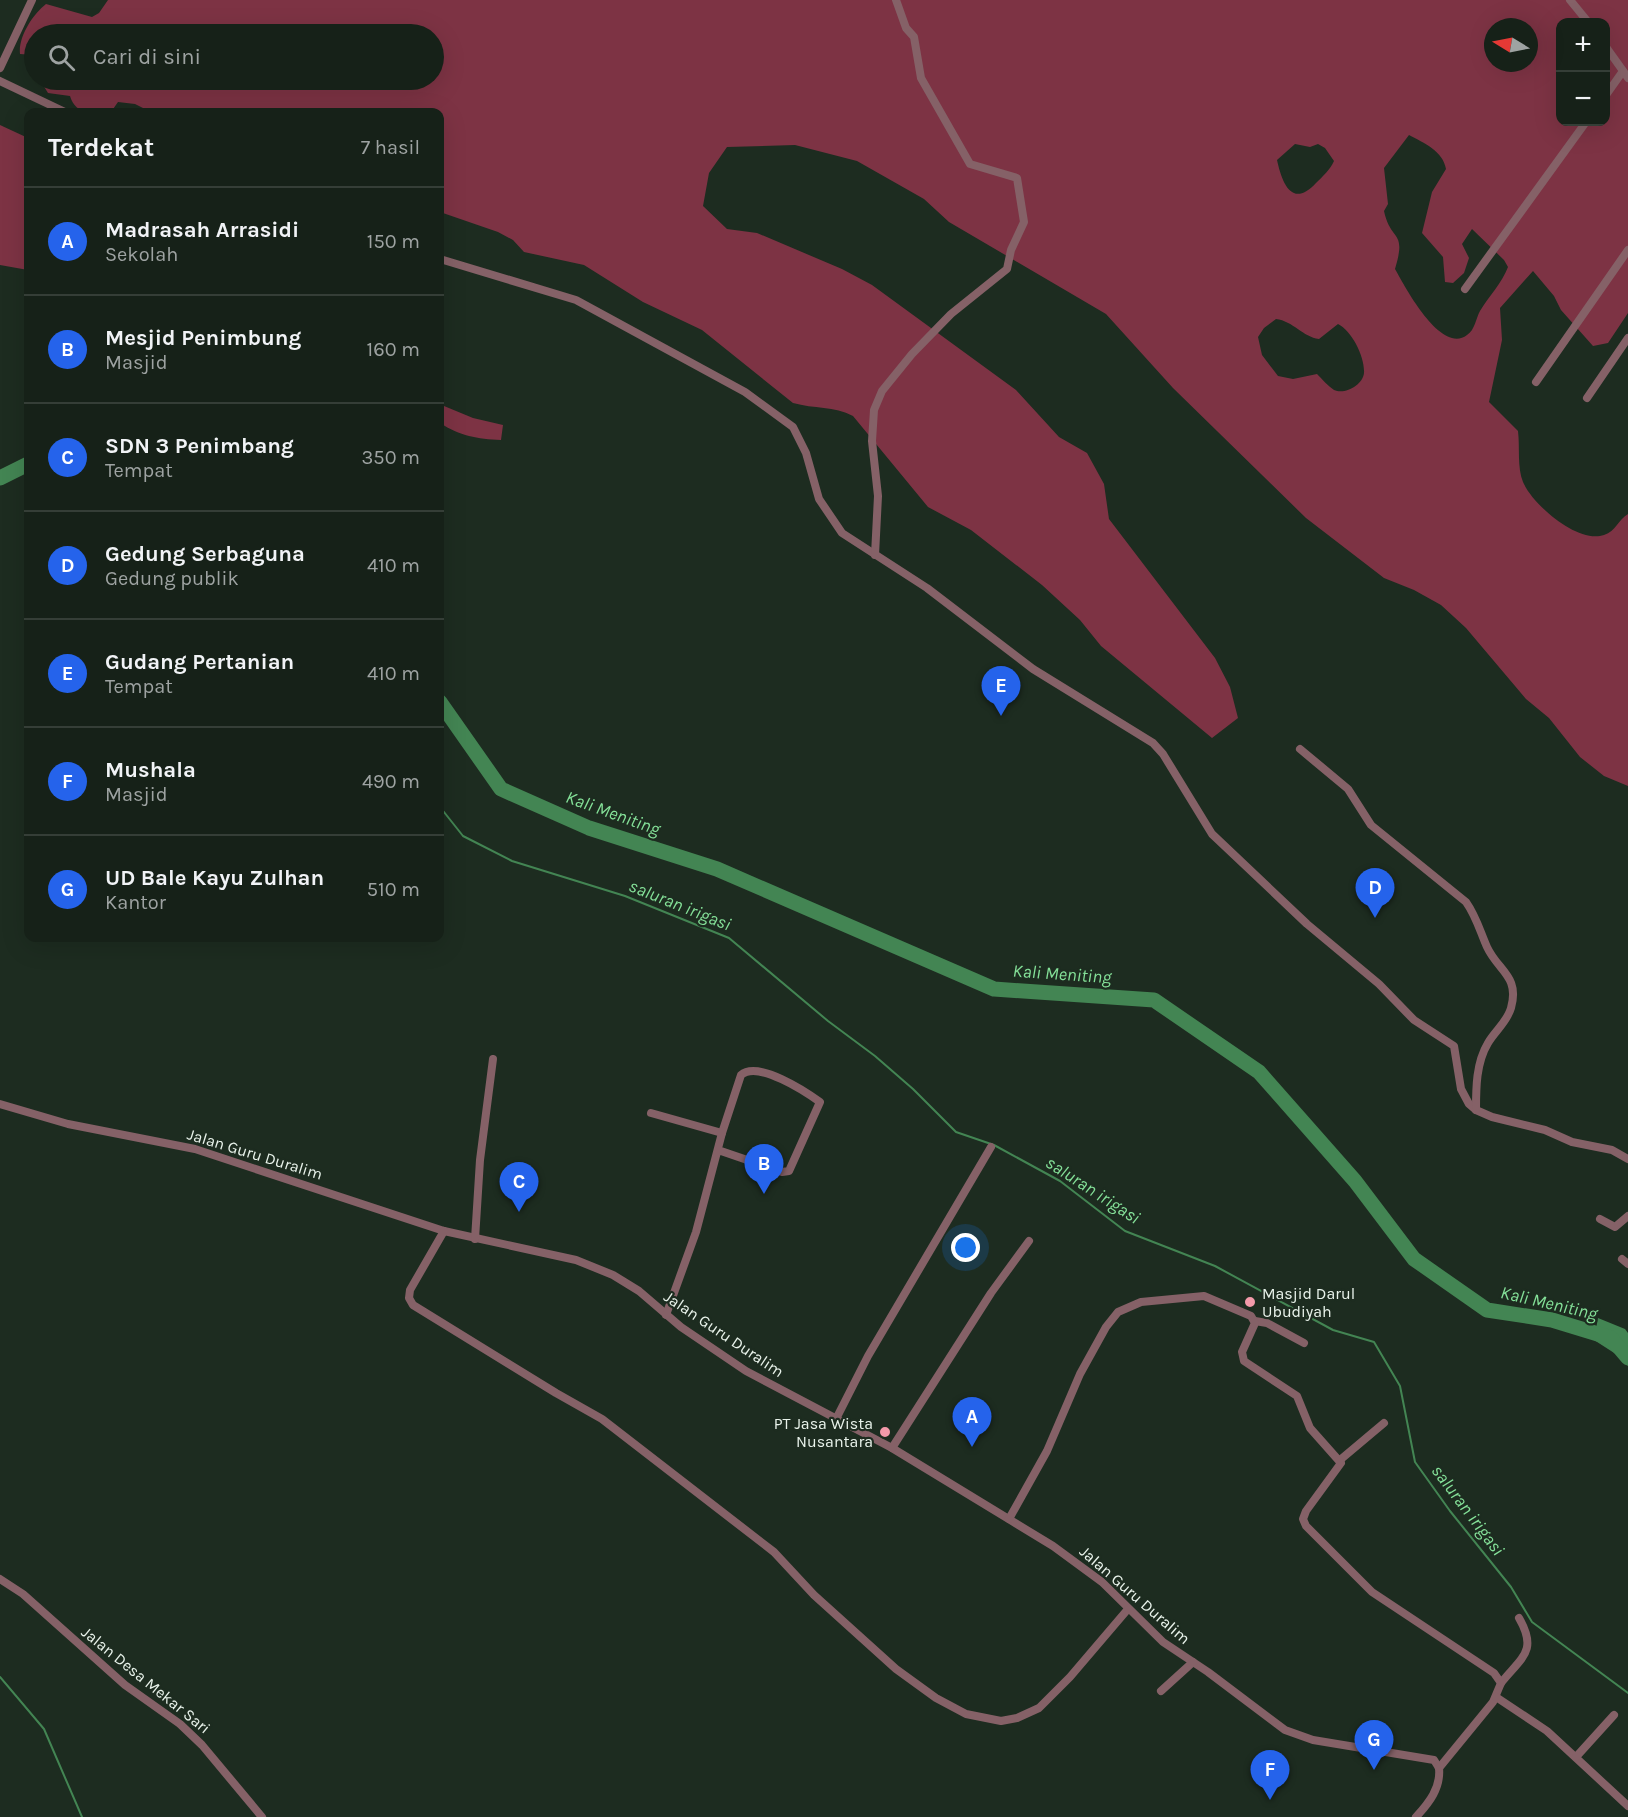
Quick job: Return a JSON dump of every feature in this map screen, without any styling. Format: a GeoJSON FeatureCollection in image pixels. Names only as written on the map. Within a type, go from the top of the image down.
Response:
{"type":"FeatureCollection","features":[{"type":"Feature","properties":{"kind":"street"},"geometry":{"type":"LineString","coordinates":[[0,68],[32,0]]}},
{"type":"Feature","properties":{"kind":"street"},"geometry":{"type":"LineString","coordinates":[[875,555],[878,496],[872,441],[874,410],[882,392],[912,354],[951,314],[1005,273],[1024,222],[1017,178],[970,164],[928,91],[917,66],[914,37],[906,28],[896,0]]}},
{"type":"Feature","properties":{"kind":"street"},"geometry":{"type":"LineString","coordinates":[[1570,0],[1585,18]]}},
{"type":"Feature","properties":{"kind":"street"},"geometry":{"type":"LineString","coordinates":[[1610,54],[1625,74],[1610,90]]}},
{"type":"Feature","properties":{"kind":"street"},"geometry":{"type":"LineString","coordinates":[[0,81],[57,108]]}},
{"type":"Feature","properties":{"kind":"street"},"geometry":{"type":"LineString","coordinates":[[1465,289],[1583,126]]}},
{"type":"Feature","properties":{"kind":"street"},"geometry":{"type":"LineString","coordinates":[[1536,382],[1628,250]]}},
{"type":"Feature","properties":{"kind":"street"},"geometry":{"type":"LineString","coordinates":[[444,260],[576,300],[745,392],[793,427],[806,453],[814,485],[826,513],[842,532],[927,588],[1033,669],[1153,743],[1163,754],[1212,834],[1307,924],[1379,984],[1414,1020],[1454,1046],[1461,1089],[1469,1104],[1492,1117],[1545,1130],[1572,1142],[1612,1150],[1628,1160]]}},
{"type":"Feature","properties":{"kind":"street"},"geometry":{"type":"LineString","coordinates":[[1587,398],[1628,338]]}},
{"type":"Feature","properties":{"kind":"street"},"geometry":{"type":"LineString","coordinates":[[1300,749],[1348,789],[1371,825],[1414,862],[1459,894],[1476,917],[1488,949],[1509,977],[1513,992],[1511,1008],[1482,1056],[1476,1090],[1476,1110]]}},
{"type":"Feature","properties":{"kind":"street"},"geometry":{"type":"LineString","coordinates":[[474,1239],[482,1137],[493,1059]]}},
{"type":"Feature","properties":{"kind":"street"},"geometry":{"type":"LineString","coordinates":[[666,1315],[696,1232],[722,1132],[740,1076],[746,1071],[795,1084],[820,1102],[789,1171],[782,1172],[718,1150]]}},
{"type":"Feature","properties":{"kind":"street","name":"Jalan Guru Duralim"},"geometry":{"type":"LineString","coordinates":[[0,1104],[68,1124],[195,1149],[444,1231],[576,1260],[599,1268],[626,1282],[666,1315],[746,1371],[892,1448],[1009,1519],[1079,1565],[1163,1642],[1296,1736],[1430,1758],[1439,1768]]}},
{"type":"Feature","properties":{"kind":"street"},"geometry":{"type":"LineString","coordinates":[[651,1113],[722,1132]]}},
{"type":"Feature","properties":{"kind":"street"},"geometry":{"type":"LineString","coordinates":[[836,1419],[868,1356],[991,1147]]}},
{"type":"Feature","properties":{"kind":"street"},"geometry":{"type":"LineString","coordinates":[[1600,1219],[1615,1227],[1628,1216]]}},
{"type":"Feature","properties":{"kind":"street"},"geometry":{"type":"LineString","coordinates":[[444,1231],[410,1290],[409,1298],[413,1305],[602,1419],[766,1546],[814,1595],[896,1670],[945,1704],[976,1718],[993,1721],[1017,1719],[1032,1712],[1070,1677],[1128,1609]]}},
{"type":"Feature","properties":{"kind":"street"},"geometry":{"type":"LineString","coordinates":[[892,1448],[991,1293],[1029,1241]]}},
{"type":"Feature","properties":{"kind":"street"},"geometry":{"type":"LineString","coordinates":[[1009,1519],[1041,1462],[1080,1374],[1106,1327],[1118,1312],[1141,1302],[1204,1296],[1251,1316],[1255,1321],[1267,1323],[1304,1343]]}},
{"type":"Feature","properties":{"kind":"street"},"geometry":{"type":"LineString","coordinates":[[1255,1321],[1242,1352],[1244,1361],[1297,1396],[1310,1428],[1340,1460],[1341,1464],[1306,1510],[1304,1519],[1306,1526],[1372,1592],[1494,1673],[1502,1683]]}},
{"type":"Feature","properties":{"kind":"street"},"geometry":{"type":"LineString","coordinates":[[1340,1460],[1384,1423]]}},
{"type":"Feature","properties":{"kind":"street","name":"Jalan Desa Mekar Sari"},"geometry":{"type":"LineString","coordinates":[[0,1579],[23,1594],[124,1685],[180,1724],[202,1745],[262,1817]]}},
{"type":"Feature","properties":{"kind":"street"},"geometry":{"type":"LineString","coordinates":[[1416,1817],[1433,1795],[1439,1779],[1439,1768],[1496,1697],[1502,1683],[1528,1647],[1527,1632],[1519,1618]]}},
{"type":"Feature","properties":{"kind":"street"},"geometry":{"type":"LineString","coordinates":[[1161,1690],[1193,1662]]}},
{"type":"Feature","properties":{"kind":"street"},"geometry":{"type":"LineString","coordinates":[[1496,1697],[1547,1731],[1628,1806]]}},
{"type":"Feature","properties":{"kind":"street"},"geometry":{"type":"LineString","coordinates":[[1576,1757],[1614,1715]]}},
{"type":"Feature","properties":{"kind":"shaded area"},"geometry":{"type":"Polygon","coordinates":[[[108,0],[1628,0],[1628,313],[1608,343],[1593,346],[1561,310],[1554,296],[1533,271],[1500,308],[1502,340],[1489,402],[1518,431],[1520,470],[1523,482],[1546,511],[1570,528],[1593,536],[1608,533],[1628,514],[1628,786],[1604,776],[1580,757],[1549,718],[1526,699],[1466,628],[1441,605],[1414,590],[1384,578],[1306,518],[1173,388],[1106,314],[949,222],[924,199],[857,161],[795,145],[727,147],[709,173],[703,206],[727,229],[757,233],[842,269],[872,285],[1016,390],[1059,437],[1087,453],[1104,484],[1109,519],[1215,658],[1230,687],[1238,718],[1212,738],[1101,646],[1080,620],[1042,585],[971,530],[928,507],[853,416],[839,411],[793,403],[702,330],[643,302],[584,265],[524,252],[513,240],[498,232],[444,213],[444,108],[143,108],[135,104],[118,102],[114,108],[78,108],[70,96],[48,93],[46,90],[444,90],[444,24],[28,24],[46,4],[92,17],[99,13],[108,0]],[[1409,135],[1384,168],[1388,204],[1384,211],[1390,228],[1399,242],[1395,269],[1415,303],[1435,328],[1446,336],[1457,339],[1472,330],[1480,311],[1508,267],[1504,260],[1472,229],[1462,244],[1469,258],[1464,273],[1453,283],[1445,282],[1443,257],[1422,233],[1432,192],[1446,169],[1437,152],[1409,135]],[[1295,144],[1277,160],[1285,184],[1294,193],[1300,194],[1308,190],[1334,161],[1325,148],[1318,144],[1310,147],[1295,144]],[[1276,319],[1264,328],[1258,337],[1262,355],[1278,376],[1293,379],[1317,374],[1338,391],[1353,388],[1363,377],[1364,367],[1357,345],[1343,327],[1338,324],[1319,339],[1276,319]]]}},
{"type":"Feature","properties":{"kind":"shaded area"},"geometry":{"type":"Polygon","coordinates":[[[24,33],[24,54],[20,54],[24,33]]]}},
{"type":"Feature","properties":{"kind":"shaded area"},"geometry":{"type":"Polygon","coordinates":[[[0,125],[24,136],[24,269],[0,265],[0,125]]]}},
{"type":"Feature","properties":{"kind":"shaded area"},"geometry":{"type":"Polygon","coordinates":[[[444,406],[473,418],[503,425],[501,440],[484,439],[455,431],[444,425],[444,406]]]}},
{"type":"Feature","properties":{"kind":"shaded area"},"geometry":{"type":"Polygon","coordinates":[[[1598,1318],[1625,1329],[1628,1333],[1628,1366],[1622,1358],[1594,1340],[1598,1318]]]}},
{"type":"Feature","properties":{"kind":"waterway","name":"Kali Meniting"},"geometry":{"type":"LineString","coordinates":[[0,478],[24,466]]}},
{"type":"Feature","properties":{"kind":"waterway","name":"Kali Meniting"},"geometry":{"type":"LineString","coordinates":[[444,708],[501,789],[589,828],[717,869],[994,989],[1154,1000],[1259,1072],[1355,1181],[1414,1259],[1487,1310],[1552,1320],[1611,1338],[1628,1358]]}},
{"type":"Feature","properties":{"kind":"waterway","name":"saluran irigasi"},"geometry":{"type":"LineString","coordinates":[[444,812],[463,836],[512,861],[625,896],[729,938],[828,1021],[875,1056],[913,1089],[956,1132],[994,1145],[1060,1181],[1125,1231],[1215,1266],[1333,1330],[1374,1342],[1400,1386],[1415,1462],[1450,1511],[1511,1587],[1532,1622],[1628,1693]]}},
{"type":"Feature","properties":{"kind":"waterway","name":"saluran irigasi"},"geometry":{"type":"LineString","coordinates":[[0,1677],[44,1729],[82,1817]]}},
{"type":"Feature","properties":{"kind":"place","name":"Gudang Pertanian"},"geometry":{"type":"Point","coordinates":[1001,716]}},
{"type":"Feature","properties":{"kind":"place","name":"Gedung Serbaguna"},"geometry":{"type":"Point","coordinates":[1375,918]}},
{"type":"Feature","properties":{"kind":"place","name":"Mesjid Penimbung"},"geometry":{"type":"Point","coordinates":[764,1194]}},
{"type":"Feature","properties":{"kind":"place","name":"SDN 3 Penimbang"},"geometry":{"type":"Point","coordinates":[519,1212]}},
{"type":"Feature","properties":{"kind":"place","name":"Masjid Darul Ubudiyah"},"geometry":{"type":"Point","coordinates":[1250,1302]}},
{"type":"Feature","properties":{"kind":"place","name":"PT Jasa Wista Nusantara"},"geometry":{"type":"Point","coordinates":[885,1432]}},
{"type":"Feature","properties":{"kind":"place","name":"Madrasah Arrasidi"},"geometry":{"type":"Point","coordinates":[972,1447]}},
{"type":"Feature","properties":{"kind":"place","name":"UD Bale Kayu Zulhan"},"geometry":{"type":"Point","coordinates":[1374,1770]}},
{"type":"Feature","properties":{"kind":"place","name":"Mushala"},"geometry":{"type":"Point","coordinates":[1270,1800]}}]}
